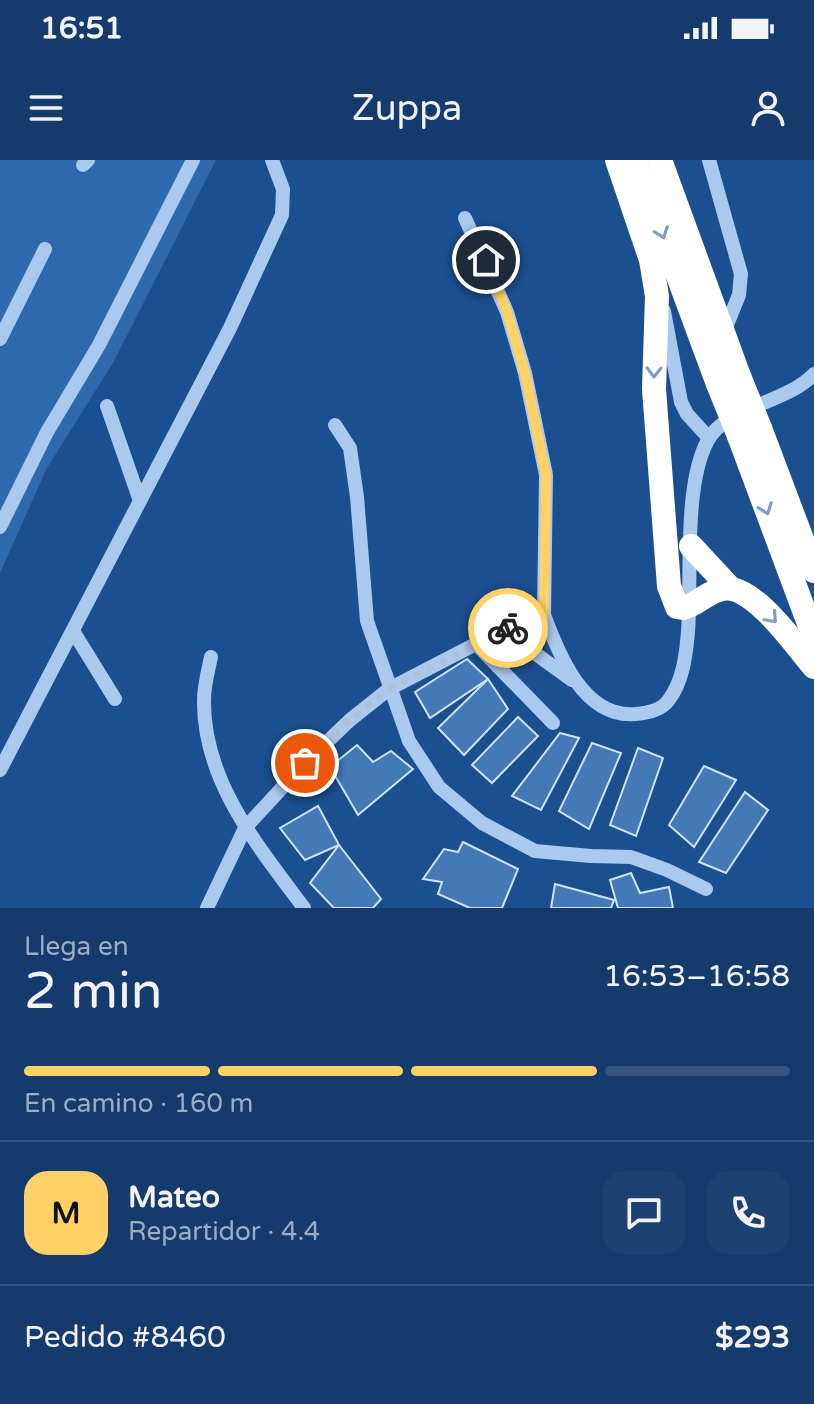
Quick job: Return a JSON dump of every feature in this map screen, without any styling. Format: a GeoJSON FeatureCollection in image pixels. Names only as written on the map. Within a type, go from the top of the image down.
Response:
{"type":"FeatureCollection","features":[{"type":"Feature","properties":{"kind":"highway"},"geometry":{"type":"LineString","coordinates":[[617,160],[651,260],[658,314],[654,364],[655,416],[669,586],[677,607],[690,607],[704,596],[730,588]]}},
{"type":"Feature","properties":{"kind":"highway"},"geometry":{"type":"LineString","coordinates":[[635,160],[749,432],[814,571]]}},
{"type":"Feature","properties":{"kind":"highway"},"geometry":{"type":"LineString","coordinates":[[660,160],[723,332],[728,380]]}},
{"type":"Feature","properties":{"kind":"highway"},"geometry":{"type":"LineString","coordinates":[[749,432],[814,637]]}},
{"type":"Feature","properties":{"kind":"highway"},"geometry":{"type":"LineString","coordinates":[[691,546],[730,588],[755,601],[814,667]]}},
{"type":"Feature","properties":{"kind":"street"},"geometry":{"type":"LineString","coordinates":[[0,527],[47,432],[99,345],[193,160]]}},
{"type":"Feature","properties":{"kind":"street"},"geometry":{"type":"LineString","coordinates":[[0,770],[230,328],[282,215],[283,189],[272,160]]}},
{"type":"Feature","properties":{"kind":"street"},"geometry":{"type":"LineString","coordinates":[[709,160],[741,274],[739,295],[723,332]]}},
{"type":"Feature","properties":{"kind":"street"},"geometry":{"type":"LineString","coordinates":[[465,218],[507,312],[525,373],[546,475],[544,615],[556,647],[577,683],[592,700],[610,710],[632,715],[650,713],[666,704],[678,687],[690,607],[693,492],[697,463],[709,438],[721,424],[798,388],[814,374]]}},
{"type":"Feature","properties":{"kind":"street"},"geometry":{"type":"LineString","coordinates":[[0,339],[45,249]]}},
{"type":"Feature","properties":{"kind":"street"},"geometry":{"type":"LineString","coordinates":[[651,260],[659,285],[681,402],[695,424],[709,438]]}},
{"type":"Feature","properties":{"kind":"street"},"geometry":{"type":"LineString","coordinates":[[107,406],[140,501]]}},
{"type":"Feature","properties":{"kind":"street"},"geometry":{"type":"LineString","coordinates":[[335,425],[350,448],[367,621],[409,741],[439,787],[482,823],[535,851],[631,857],[706,889]]}},
{"type":"Feature","properties":{"kind":"street"},"geometry":{"type":"LineString","coordinates":[[207,908],[245,828],[350,720],[389,689],[493,635],[544,615]]}},
{"type":"Feature","properties":{"kind":"street"},"geometry":{"type":"LineString","coordinates":[[73,631],[115,699]]}},
{"type":"Feature","properties":{"kind":"street"},"geometry":{"type":"LineString","coordinates":[[493,635],[529,649],[577,683]]}},
{"type":"Feature","properties":{"kind":"street"},"geometry":{"type":"LineString","coordinates":[[476,644],[553,723]]}},
{"type":"Feature","properties":{"kind":"street"},"geometry":{"type":"LineString","coordinates":[[211,657],[204,697],[206,734],[213,764],[245,828],[304,908]]}},
{"type":"Feature","properties":{"kind":"shaded area"},"geometry":{"type":"Polygon","coordinates":[[[0,160],[216,160],[113,363],[47,468],[0,573],[0,160]]]}},
{"type":"Feature","properties":{"kind":"building"},"geometry":{"type":"Polygon","coordinates":[[[467,659],[488,679],[430,718],[415,692],[467,659]]]}},
{"type":"Feature","properties":{"kind":"building"},"geometry":{"type":"Polygon","coordinates":[[[488,679],[508,709],[464,755],[438,728],[488,679]]]}},
{"type":"Feature","properties":{"kind":"building"},"geometry":{"type":"Polygon","coordinates":[[[518,717],[538,736],[492,783],[472,765],[518,717]]]}},
{"type":"Feature","properties":{"kind":"building"},"geometry":{"type":"Polygon","coordinates":[[[560,733],[579,738],[541,810],[512,796],[560,733]]]}},
{"type":"Feature","properties":{"kind":"building"},"geometry":{"type":"Polygon","coordinates":[[[592,743],[621,753],[589,829],[559,811],[592,743]]]}},
{"type":"Feature","properties":{"kind":"building"},"geometry":{"type":"Polygon","coordinates":[[[357,745],[373,762],[391,751],[413,769],[358,815],[330,767],[357,745]]]}},
{"type":"Feature","properties":{"kind":"building"},"geometry":{"type":"Polygon","coordinates":[[[638,748],[663,758],[636,836],[610,825],[638,748]]]}},
{"type":"Feature","properties":{"kind":"building"},"geometry":{"type":"Polygon","coordinates":[[[704,766],[736,780],[694,847],[669,825],[704,766]]]}},
{"type":"Feature","properties":{"kind":"building"},"geometry":{"type":"Polygon","coordinates":[[[745,792],[768,810],[726,873],[699,862],[745,792]]]}},
{"type":"Feature","properties":{"kind":"building"},"geometry":{"type":"Polygon","coordinates":[[[318,806],[339,845],[305,860],[280,828],[318,806]]]}},
{"type":"Feature","properties":{"kind":"building"},"geometry":{"type":"Polygon","coordinates":[[[463,842],[518,869],[502,908],[470,908],[438,894],[442,882],[423,879],[444,849],[458,852],[463,842]]]}},
{"type":"Feature","properties":{"kind":"building"},"geometry":{"type":"Polygon","coordinates":[[[339,845],[381,899],[373,908],[334,908],[310,883],[339,845]]]}},
{"type":"Feature","properties":{"kind":"building"},"geometry":{"type":"Polygon","coordinates":[[[631,873],[640,893],[669,887],[673,908],[618,908],[610,880],[631,873]]]}},
{"type":"Feature","properties":{"kind":"building"},"geometry":{"type":"Polygon","coordinates":[[[555,884],[614,900],[611,908],[551,908],[555,884]]]}},
{"type":"Feature","properties":{"kind":"way so far"},"geometry":{"type":"LineString","coordinates":[[305,763],[350,720],[389,689],[508,628]]}},
{"type":"Feature","properties":{"kind":"route"},"geometry":{"type":"LineString","coordinates":[[486,260],[507,312],[525,373],[546,475],[544,615],[508,628]]}}]}
